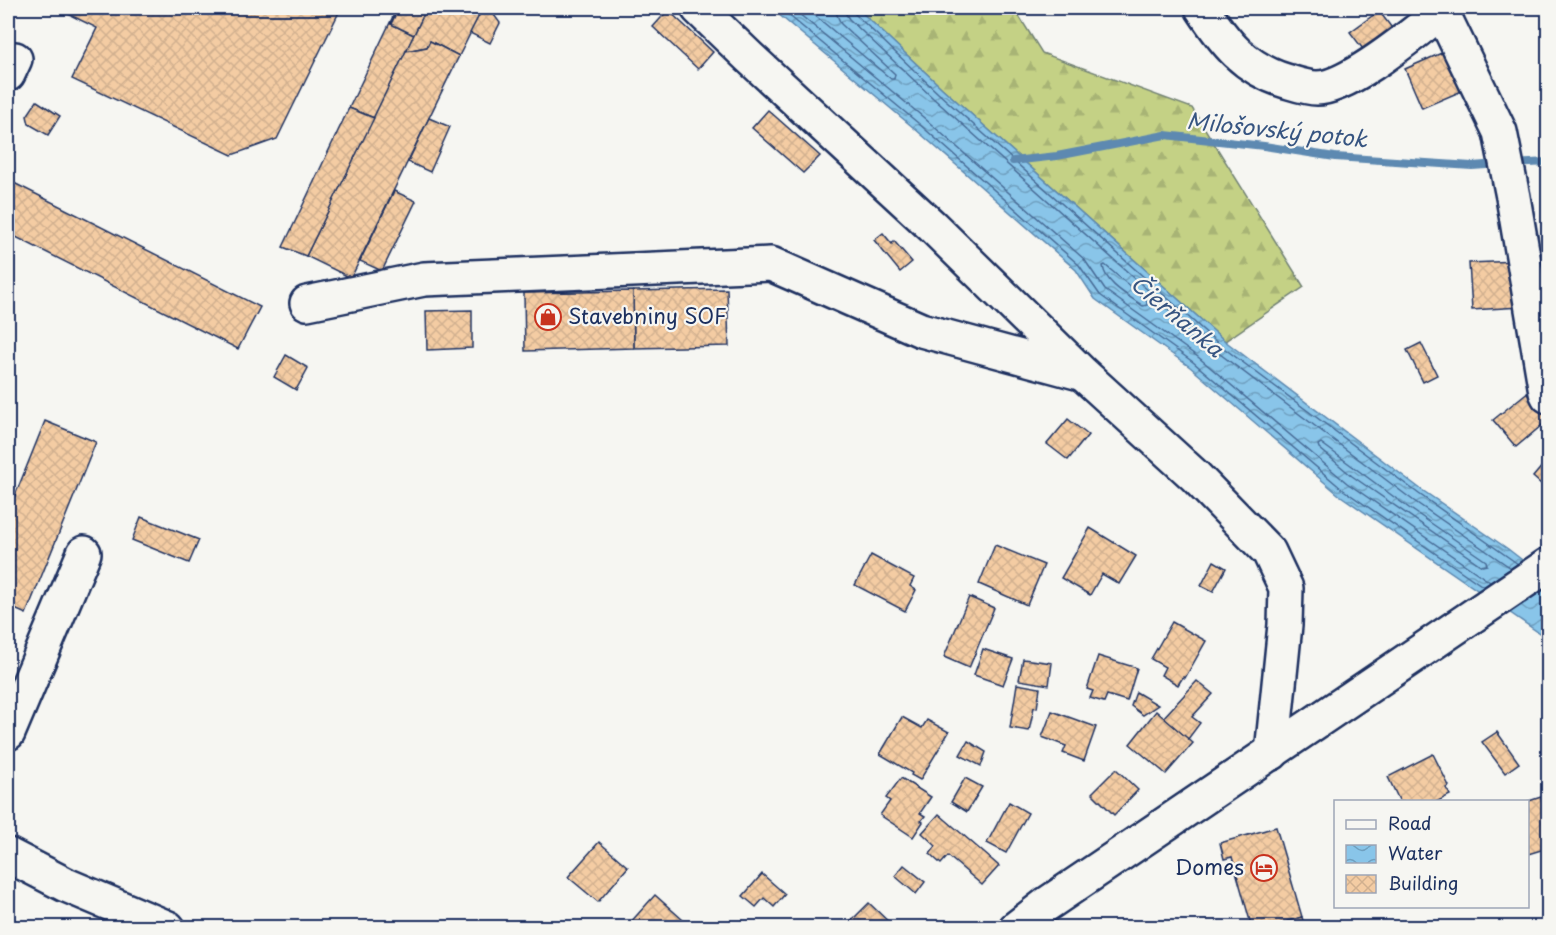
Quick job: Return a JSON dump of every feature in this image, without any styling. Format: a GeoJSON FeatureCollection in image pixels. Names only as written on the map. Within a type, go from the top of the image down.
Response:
{"type":"FeatureCollection","features":[{"type":"Feature","properties":{"kind":"street"},"geometry":{"type":"LineString","coordinates":[[698,8],[932,226],[1082,373],[1195,476],[1269,552],[1286,588],[1285,625],[1272,753]]}},
{"type":"Feature","properties":{"kind":"street"},"geometry":{"type":"LineString","coordinates":[[1202,8],[1234,52],[1253,67],[1275,78],[1300,86],[1318,88],[1355,74],[1389,52],[1441,10],[1500,132],[1548,396]]}},
{"type":"Feature","properties":{"kind":"street"},"geometry":{"type":"LineString","coordinates":[[307,303],[424,279],[771,264],[921,330],[1082,373]]}},
{"type":"Feature","properties":{"kind":"street"},"geometry":{"type":"LineString","coordinates":[[8,733],[84,552]]}},
{"type":"Feature","properties":{"kind":"street"},"geometry":{"type":"LineString","coordinates":[[1016,927],[1047,903],[1548,565]]}},
{"type":"Feature","properties":{"kind":"street"},"geometry":{"type":"LineString","coordinates":[[8,855],[66,885],[168,927]]}},
{"type":"Feature","properties":{"kind":"green space"},"geometry":{"type":"Polygon","coordinates":[[[857,8],[1014,8],[1042,53],[1192,108],[1304,287],[1225,341],[942,88],[857,8]]]}},
{"type":"Feature","properties":{"kind":"water","name":"Čierňanka"},"geometry":{"type":"Polygon","coordinates":[[[771,8],[857,8],[942,88],[1225,341],[1422,490],[1508,549],[1548,580],[1548,639],[1338,494],[1190,367],[1095,299],[1076,270],[914,128],[771,8]]]}},
{"type":"Feature","properties":{"kind":"building"},"geometry":{"type":"Polygon","coordinates":[[[56,8],[341,8],[277,139],[232,155],[72,79],[97,28],[56,8]]]}},
{"type":"Feature","properties":{"kind":"building"},"geometry":{"type":"Polygon","coordinates":[[[397,8],[399,8],[391,24],[414,35],[374,118],[349,108],[397,8]]]}},
{"type":"Feature","properties":{"kind":"building"},"geometry":{"type":"Polygon","coordinates":[[[399,8],[427,8],[414,35],[391,24],[399,8]]]}},
{"type":"Feature","properties":{"kind":"building"},"geometry":{"type":"Polygon","coordinates":[[[427,8],[483,8],[459,56],[430,41],[427,47],[406,51],[427,8]]]}},
{"type":"Feature","properties":{"kind":"building"},"geometry":{"type":"Polygon","coordinates":[[[483,8],[489,8],[500,23],[490,43],[470,33],[483,8]]]}},
{"type":"Feature","properties":{"kind":"building"},"geometry":{"type":"Polygon","coordinates":[[[668,10],[713,52],[698,69],[653,27],[668,10]]]}},
{"type":"Feature","properties":{"kind":"building"},"geometry":{"type":"Polygon","coordinates":[[[1379,11],[1395,32],[1366,53],[1350,32],[1379,11]]]}},
{"type":"Feature","properties":{"kind":"building"},"geometry":{"type":"Polygon","coordinates":[[[430,41],[459,56],[351,278],[306,256],[406,51],[427,47],[430,41]]]}},
{"type":"Feature","properties":{"kind":"building"},"geometry":{"type":"Polygon","coordinates":[[[1444,52],[1469,88],[1422,108],[1405,69],[1444,52]]]}},
{"type":"Feature","properties":{"kind":"building"},"geometry":{"type":"Polygon","coordinates":[[[37,101],[60,116],[48,135],[29,124],[27,116],[37,101]]]}},
{"type":"Feature","properties":{"kind":"building"},"geometry":{"type":"Polygon","coordinates":[[[349,108],[374,118],[306,256],[283,247],[349,108]]]}},
{"type":"Feature","properties":{"kind":"building"},"geometry":{"type":"Polygon","coordinates":[[[768,110],[820,156],[803,173],[752,128],[768,110]]]}},
{"type":"Feature","properties":{"kind":"building"},"geometry":{"type":"Polygon","coordinates":[[[429,118],[450,127],[430,172],[408,162],[429,118]]]}},
{"type":"Feature","properties":{"kind":"building"},"geometry":{"type":"Polygon","coordinates":[[[8,180],[260,307],[238,349],[8,233],[8,180]]]}},
{"type":"Feature","properties":{"kind":"building"},"geometry":{"type":"Polygon","coordinates":[[[394,191],[416,201],[382,271],[360,261],[394,191]]]}},
{"type":"Feature","properties":{"kind":"building"},"geometry":{"type":"Polygon","coordinates":[[[883,233],[892,244],[894,241],[912,262],[900,272],[874,240],[883,233]]]}},
{"type":"Feature","properties":{"kind":"building"},"geometry":{"type":"Polygon","coordinates":[[[1518,261],[1520,307],[1472,310],[1469,263],[1518,261]]]}},
{"type":"Feature","properties":{"kind":"building"},"geometry":{"type":"Polygon","coordinates":[[[727,289],[729,346],[634,348],[633,291],[727,289]]]}},
{"type":"Feature","properties":{"kind":"building"},"geometry":{"type":"Polygon","coordinates":[[[633,291],[634,348],[525,351],[524,293],[633,291]]]}},
{"type":"Feature","properties":{"kind":"building"},"geometry":{"type":"Polygon","coordinates":[[[472,310],[472,348],[427,350],[426,311],[472,310]]]}},
{"type":"Feature","properties":{"kind":"building"},"geometry":{"type":"Polygon","coordinates":[[[1421,343],[1437,375],[1423,382],[1407,350],[1421,343]]]}},
{"type":"Feature","properties":{"kind":"building"},"geometry":{"type":"Polygon","coordinates":[[[286,355],[308,368],[296,390],[274,377],[286,355]]]}},
{"type":"Feature","properties":{"kind":"building"},"geometry":{"type":"Polygon","coordinates":[[[1535,386],[1548,406],[1548,420],[1516,447],[1493,420],[1535,386]]]}},
{"type":"Feature","properties":{"kind":"building"},"geometry":{"type":"Polygon","coordinates":[[[1068,419],[1088,435],[1068,460],[1047,444],[1068,419]]]}},
{"type":"Feature","properties":{"kind":"building"},"geometry":{"type":"Polygon","coordinates":[[[45,421],[96,442],[26,614],[8,606],[8,513],[45,421]]]}},
{"type":"Feature","properties":{"kind":"building"},"geometry":{"type":"Polygon","coordinates":[[[1548,459],[1548,490],[1533,477],[1548,459]]]}},
{"type":"Feature","properties":{"kind":"building"},"geometry":{"type":"Polygon","coordinates":[[[141,517],[199,540],[189,563],[132,540],[141,517]]]}},
{"type":"Feature","properties":{"kind":"building"},"geometry":{"type":"Polygon","coordinates":[[[1090,528],[1136,556],[1119,584],[1102,574],[1090,595],[1061,578],[1090,528]]]}},
{"type":"Feature","properties":{"kind":"building"},"geometry":{"type":"Polygon","coordinates":[[[995,545],[1044,565],[1027,605],[979,584],[995,545]]]}},
{"type":"Feature","properties":{"kind":"building"},"geometry":{"type":"Polygon","coordinates":[[[871,555],[914,578],[910,586],[916,590],[905,611],[855,585],[871,555]]]}},
{"type":"Feature","properties":{"kind":"building"},"geometry":{"type":"Polygon","coordinates":[[[1214,561],[1226,568],[1213,592],[1201,586],[1214,561]]]}},
{"type":"Feature","properties":{"kind":"building"},"geometry":{"type":"Polygon","coordinates":[[[969,597],[994,608],[969,668],[944,657],[969,597]]]}},
{"type":"Feature","properties":{"kind":"building"},"geometry":{"type":"Polygon","coordinates":[[[1172,622],[1206,641],[1185,678],[1183,677],[1178,685],[1161,675],[1165,667],[1151,659],[1172,622]]]}},
{"type":"Feature","properties":{"kind":"building"},"geometry":{"type":"Polygon","coordinates":[[[983,649],[1013,659],[1003,685],[974,675],[983,649]]]}},
{"type":"Feature","properties":{"kind":"building"},"geometry":{"type":"Polygon","coordinates":[[[1098,656],[1137,668],[1127,701],[1107,695],[1104,702],[1090,698],[1093,691],[1087,689],[1098,656]]]}},
{"type":"Feature","properties":{"kind":"building"},"geometry":{"type":"Polygon","coordinates":[[[1023,659],[1052,663],[1049,685],[1019,680],[1023,659]]]}},
{"type":"Feature","properties":{"kind":"building"},"geometry":{"type":"Polygon","coordinates":[[[1197,681],[1213,694],[1192,717],[1200,723],[1188,739],[1163,718],[1197,681]]]}},
{"type":"Feature","properties":{"kind":"building"},"geometry":{"type":"Polygon","coordinates":[[[1017,684],[1040,688],[1037,708],[1034,707],[1029,731],[1010,728],[1017,684]]]}},
{"type":"Feature","properties":{"kind":"building"},"geometry":{"type":"Polygon","coordinates":[[[1136,692],[1158,705],[1143,715],[1131,706],[1136,692]]]}},
{"type":"Feature","properties":{"kind":"building"},"geometry":{"type":"Polygon","coordinates":[[[1052,711],[1096,727],[1084,761],[1063,753],[1066,746],[1042,737],[1052,711]]]}},
{"type":"Feature","properties":{"kind":"building"},"geometry":{"type":"Polygon","coordinates":[[[1156,711],[1193,743],[1166,774],[1130,744],[1156,711]]]}},
{"type":"Feature","properties":{"kind":"building"},"geometry":{"type":"Polygon","coordinates":[[[902,717],[922,728],[927,720],[949,732],[920,780],[880,754],[902,717]]]}},
{"type":"Feature","properties":{"kind":"building"},"geometry":{"type":"Polygon","coordinates":[[[1497,732],[1519,763],[1505,773],[1482,742],[1497,732]]]}},
{"type":"Feature","properties":{"kind":"building"},"geometry":{"type":"Polygon","coordinates":[[[968,741],[986,752],[981,766],[960,755],[968,741]]]}},
{"type":"Feature","properties":{"kind":"building"},"geometry":{"type":"Polygon","coordinates":[[[1433,754],[1449,786],[1446,788],[1450,795],[1440,800],[1399,800],[1388,777],[1433,754]]]}},
{"type":"Feature","properties":{"kind":"building"},"geometry":{"type":"Polygon","coordinates":[[[1116,769],[1138,790],[1114,815],[1092,793],[1116,769]]]}},
{"type":"Feature","properties":{"kind":"building"},"geometry":{"type":"Polygon","coordinates":[[[901,778],[931,797],[920,813],[925,816],[913,837],[880,815],[890,801],[886,798],[901,778]]]}},
{"type":"Feature","properties":{"kind":"building"},"geometry":{"type":"Polygon","coordinates":[[[965,778],[982,787],[967,812],[951,802],[965,778]]]}},
{"type":"Feature","properties":{"kind":"building"},"geometry":{"type":"Polygon","coordinates":[[[1541,797],[1548,821],[1548,848],[1529,854],[1529,801],[1541,797]]]}},
{"type":"Feature","properties":{"kind":"building"},"geometry":{"type":"Polygon","coordinates":[[[1009,802],[1028,813],[1006,853],[987,843],[1009,802]]]}},
{"type":"Feature","properties":{"kind":"building"},"geometry":{"type":"Polygon","coordinates":[[[939,814],[999,866],[982,885],[948,856],[941,864],[930,854],[936,846],[922,833],[939,814]]]}},
{"type":"Feature","properties":{"kind":"building"},"geometry":{"type":"Polygon","coordinates":[[[1276,827],[1302,917],[1265,928],[1252,928],[1232,857],[1224,859],[1220,843],[1276,827]]]}},
{"type":"Feature","properties":{"kind":"building"},"geometry":{"type":"Polygon","coordinates":[[[599,842],[628,867],[598,902],[568,877],[599,842]]]}},
{"type":"Feature","properties":{"kind":"building"},"geometry":{"type":"Polygon","coordinates":[[[904,865],[925,882],[916,894],[895,876],[904,865]]]}},
{"type":"Feature","properties":{"kind":"building"},"geometry":{"type":"Polygon","coordinates":[[[762,874],[785,894],[774,907],[764,898],[756,907],[743,896],[762,874]]]}},
{"type":"Feature","properties":{"kind":"building"},"geometry":{"type":"Polygon","coordinates":[[[655,895],[692,928],[633,928],[629,924],[655,895]]]}},
{"type":"Feature","properties":{"kind":"building"},"geometry":{"type":"Polygon","coordinates":[[[869,903],[895,928],[844,928],[869,903]]]}},
{"type":"Feature","properties":{"kind":"building"},"geometry":{"type":"Polygon","coordinates":[[[1302,917],[1305,928],[1265,928],[1302,917]]]}},
{"type":"Feature","properties":{"kind":"waterway","name":"Milošovský potok"},"geometry":{"type":"LineString","coordinates":[[1013,161],[1057,156],[1165,135],[1335,157],[1472,166],[1500,164]]}},
{"type":"Feature","properties":{"kind":"waterway","name":"Milošovský potok"},"geometry":{"type":"LineString","coordinates":[[1513,164],[1548,162]]}},
{"type":"Feature","properties":{"kind":"place","name":"Stavebniny SOF"},"geometry":{"type":"Point","coordinates":[548,317]}},
{"type":"Feature","properties":{"kind":"place","name":"Domes"},"geometry":{"type":"Point","coordinates":[1264,868]}}]}
